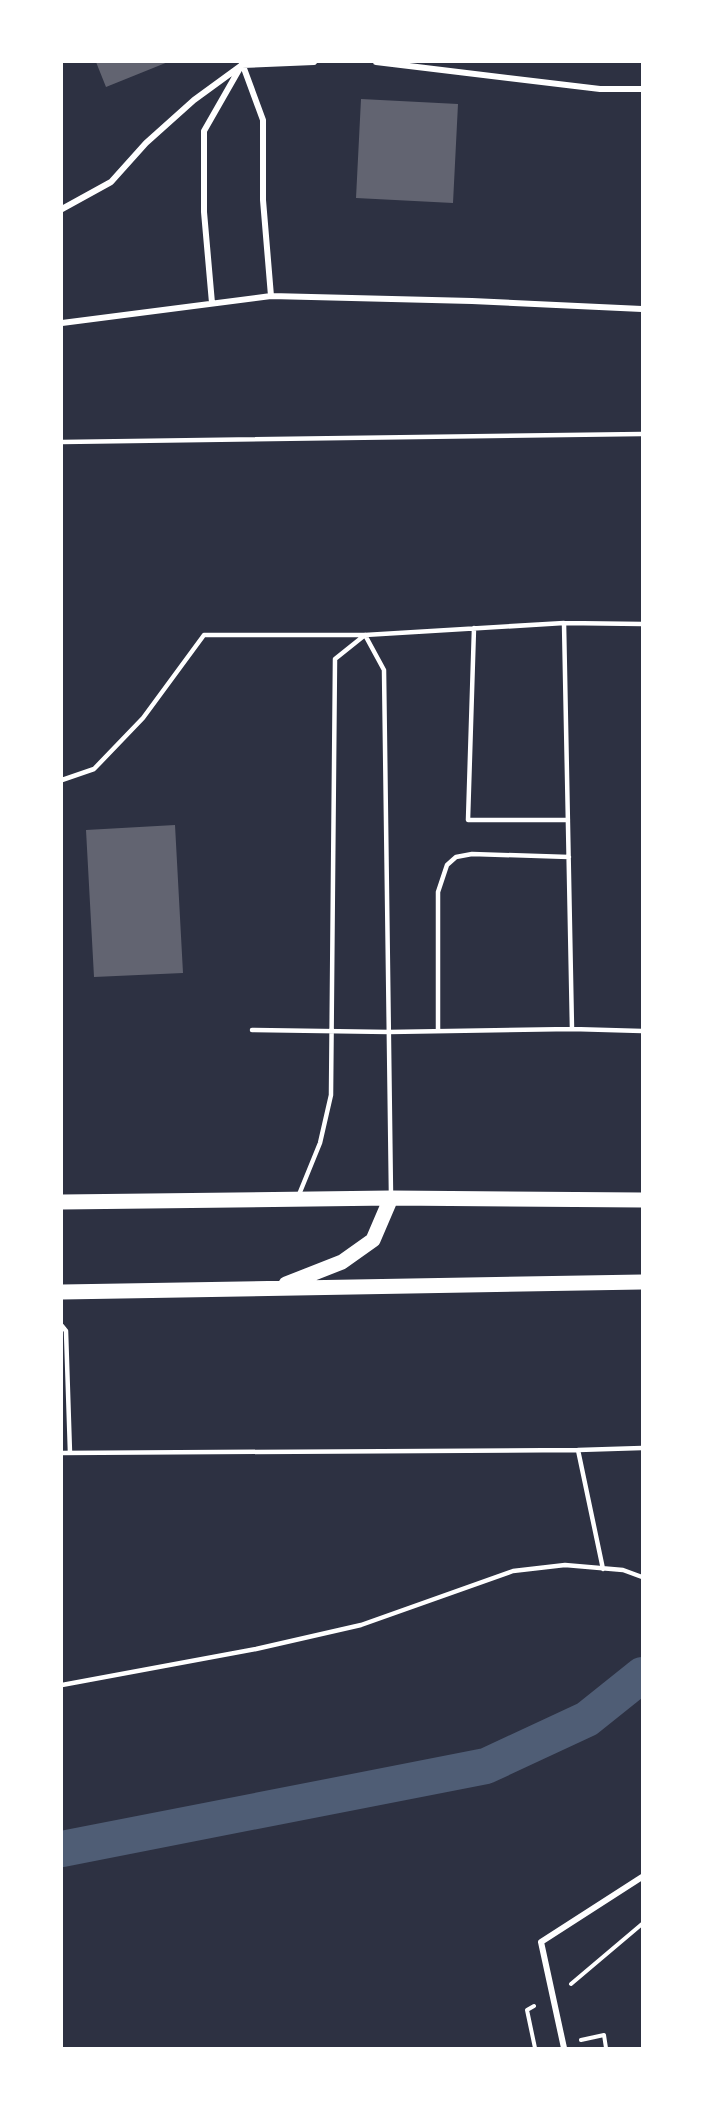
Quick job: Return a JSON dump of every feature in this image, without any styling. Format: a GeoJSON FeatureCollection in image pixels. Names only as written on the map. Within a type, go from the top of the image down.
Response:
{"type":"FeatureCollection","features":[{"type":"Feature","properties":{"kind":"main road"},"geometry":{"type":"LineString","coordinates":[[275,1288],[342,1262],[373,1239],[391,1198]]}},
{"type":"Feature","properties":{"kind":"main road"},"geometry":{"type":"LineString","coordinates":[[62,1202],[391,1198],[642,1200]]}},
{"type":"Feature","properties":{"kind":"main road"},"geometry":{"type":"LineString","coordinates":[[62,1292],[642,1282]]}},
{"type":"Feature","properties":{"kind":"street"},"geometry":{"type":"LineString","coordinates":[[62,209],[111,183],[146,143],[194,100],[242,63],[314,62]]}},
{"type":"Feature","properties":{"kind":"street"},"geometry":{"type":"LineString","coordinates":[[376,62],[600,89],[642,89]]}},
{"type":"Feature","properties":{"kind":"street"},"geometry":{"type":"LineString","coordinates":[[242,63],[263,120],[263,200],[271,296]]}},
{"type":"Feature","properties":{"kind":"street"},"geometry":{"type":"LineString","coordinates":[[212,303],[204,212],[204,131],[242,63]]}},
{"type":"Feature","properties":{"kind":"street"},"geometry":{"type":"LineString","coordinates":[[62,323],[271,296],[472,301],[642,309]]}},
{"type":"Feature","properties":{"kind":"street"},"geometry":{"type":"LineString","coordinates":[[564,2046],[541,1942],[642,1877]]}},
{"type":"Feature","properties":{"kind":"lane"},"geometry":{"type":"LineString","coordinates":[[62,442],[642,434]]}},
{"type":"Feature","properties":{"kind":"lane"},"geometry":{"type":"LineString","coordinates":[[564,623],[572,1029]]}},
{"type":"Feature","properties":{"kind":"lane"},"geometry":{"type":"LineString","coordinates":[[62,780],[94,769],[143,718],[204,635],[365,635],[564,623],[642,624]]}},
{"type":"Feature","properties":{"kind":"lane"},"geometry":{"type":"LineString","coordinates":[[474,628],[468,820],[568,820]]}},
{"type":"Feature","properties":{"kind":"lane"},"geometry":{"type":"LineString","coordinates":[[297,1199],[320,1143],[331,1095],[335,659],[365,635]]}},
{"type":"Feature","properties":{"kind":"lane"},"geometry":{"type":"LineString","coordinates":[[365,635],[384,670],[391,1198]]}},
{"type":"Feature","properties":{"kind":"lane"},"geometry":{"type":"LineString","coordinates":[[438,1031],[438,892],[447,866],[456,857],[472,854],[568,857]]}},
{"type":"Feature","properties":{"kind":"lane"},"geometry":{"type":"LineString","coordinates":[[252,1030],[389,1032],[572,1029],[642,1031]]}},
{"type":"Feature","properties":{"kind":"lane"},"geometry":{"type":"LineString","coordinates":[[62,1326],[66,1330],[70,1453]]}},
{"type":"Feature","properties":{"kind":"lane"},"geometry":{"type":"LineString","coordinates":[[62,1453],[642,1448]]}},
{"type":"Feature","properties":{"kind":"lane"},"geometry":{"type":"LineString","coordinates":[[578,1450],[603,1569]]}},
{"type":"Feature","properties":{"kind":"lane"},"geometry":{"type":"LineString","coordinates":[[62,1685],[256,1649],[361,1625],[513,1571],[565,1565],[623,1570],[642,1577]]}},
{"type":"Feature","properties":{"kind":"path"},"geometry":{"type":"LineString","coordinates":[[553,1995],[572,1984],[642,1924]]}},
{"type":"Feature","properties":{"kind":"path"},"geometry":{"type":"LineString","coordinates":[[564,2046],[604,2035],[606,2049]]}},
{"type":"Feature","properties":{"kind":"building"},"geometry":{"type":"Polygon","coordinates":[[[96,62],[168,62],[106,87],[96,62]]]}},
{"type":"Feature","properties":{"kind":"building"},"geometry":{"type":"Polygon","coordinates":[[[361,99],[458,104],[453,203],[356,198],[361,99]]]}},
{"type":"Feature","properties":{"kind":"building"},"geometry":{"type":"Polygon","coordinates":[[[175,825],[183,973],[94,977],[86,830],[175,825]]]}},
{"type":"Feature","properties":{"kind":"waterway"},"geometry":{"type":"LineString","coordinates":[[62,1849],[486,1766],[587,1719],[642,1675]]}}]}
